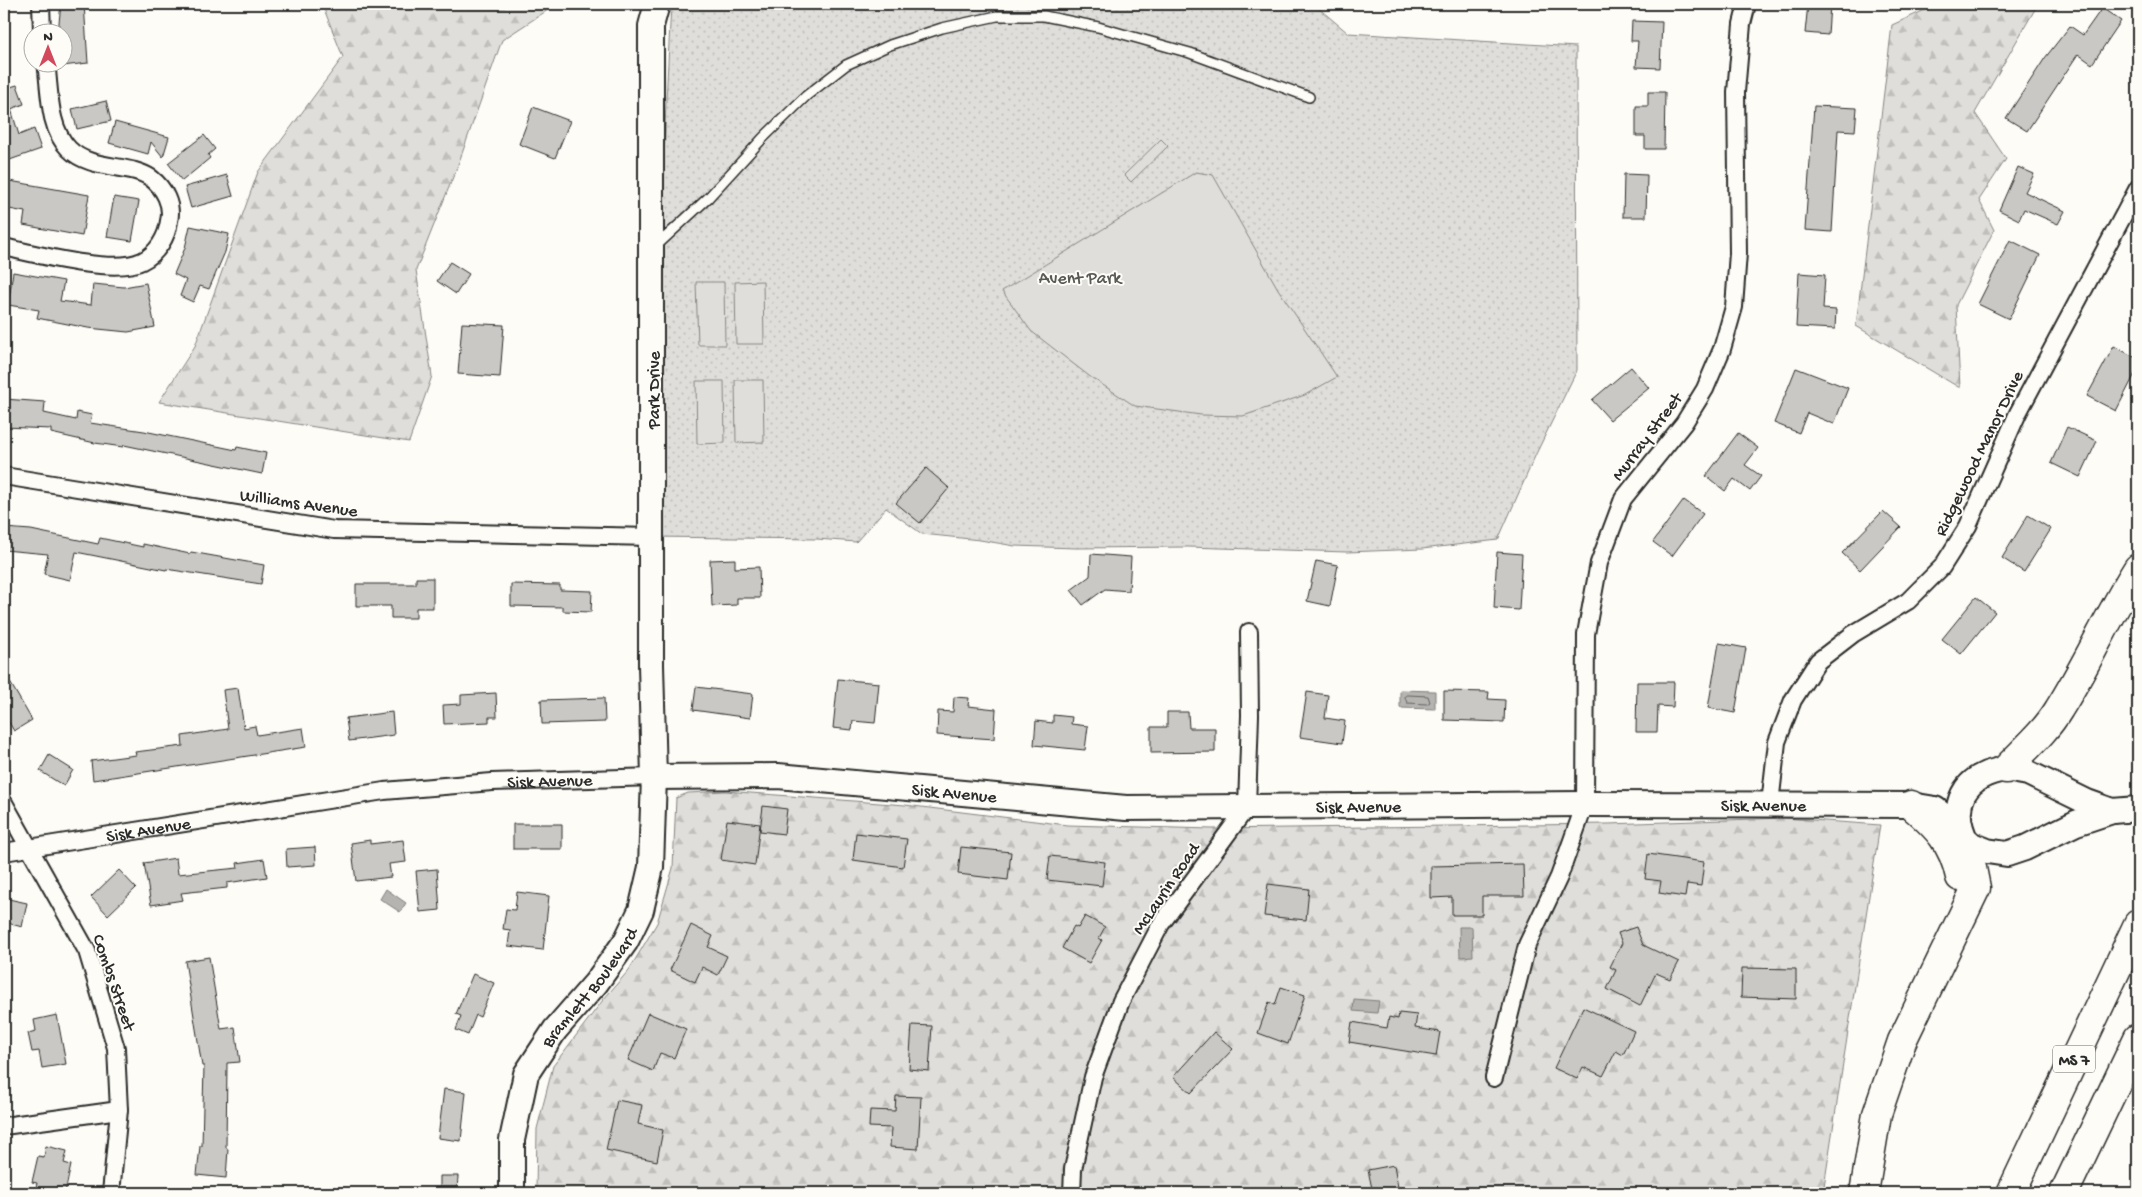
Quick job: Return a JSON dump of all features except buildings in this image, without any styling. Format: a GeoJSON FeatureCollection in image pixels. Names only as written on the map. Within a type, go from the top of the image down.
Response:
{"type":"FeatureCollection","features":[{"type":"Feature","properties":{"kind":"highway"},"geometry":{"type":"LineString","coordinates":[[2006,769],[2044,729],[2059,710],[2118,600],[2138,568]]}},
{"type":"Feature","properties":{"kind":"highway"},"geometry":{"type":"LineString","coordinates":[[1911,805],[1934,824],[1949,845],[1958,866],[1964,894],[1964,914]]}},
{"type":"Feature","properties":{"kind":"highway"},"geometry":{"type":"LineString","coordinates":[[1864,1193],[1877,1114],[1902,1041],[1976,888],[1964,836]]}},
{"type":"Feature","properties":{"kind":"highway","name":"MS 7"},"geometry":{"type":"LineString","coordinates":[[2011,1193],[2138,924]]}},
{"type":"Feature","properties":{"kind":"highway","name":"MS 7"},"geometry":{"type":"LineString","coordinates":[[2064,1193],[2138,1038]]}},
{"type":"Feature","properties":{"kind":"street"},"geometry":{"type":"LineString","coordinates":[[41,4],[42,22]]}},
{"type":"Feature","properties":{"kind":"street","name":"Park Drive"},"geometry":{"type":"LineString","coordinates":[[654,776],[651,664],[653,248],[651,26],[657,4]]}},
{"type":"Feature","properties":{"kind":"street","name":"Murray Street"},"geometry":{"type":"LineString","coordinates":[[1494,1078],[1527,945],[1559,877],[1585,804],[1586,634],[1599,563],[1623,499],[1684,423],[1705,389],[1722,349],[1734,306],[1738,253],[1736,92],[1742,24],[1747,4]]}},
{"type":"Feature","properties":{"kind":"street"},"geometry":{"type":"LineString","coordinates":[[4,247],[72,260],[120,266],[142,261],[156,251],[165,236],[170,220],[170,205],[166,196],[150,177],[96,163],[70,149],[61,136],[53,118],[47,72]]}},
{"type":"Feature","properties":{"kind":"street","name":"Ridgewood Manor Drive"},"geometry":{"type":"LineString","coordinates":[[1770,804],[1777,742],[1793,700],[1818,661],[1853,634],[1908,601],[1942,567],[1968,526],[2018,413],[2138,188]]}},
{"type":"Feature","properties":{"kind":"street","name":"Williams Avenue"},"geometry":{"type":"LineString","coordinates":[[4,476],[334,530],[652,537]]}},
{"type":"Feature","properties":{"kind":"street"},"geometry":{"type":"LineString","coordinates":[[1247,807],[1250,715],[1248,632]]}},
{"type":"Feature","properties":{"kind":"street","name":"Sisk Avenue"},"geometry":{"type":"LineString","coordinates":[[1911,805],[1968,787],[1978,777],[1991,771],[2006,769],[2028,773],[2087,802],[2112,811]]}},
{"type":"Feature","properties":{"kind":"street","name":"Sisk Avenue"},"geometry":{"type":"LineString","coordinates":[[4,852],[384,791],[492,782],[654,776],[778,776],[1126,808],[1585,804],[1911,805],[1935,809],[1964,836],[1987,851],[2007,854],[2025,848],[2076,823],[2112,811],[2138,810]]}},
{"type":"Feature","properties":{"kind":"street","name":"Bramlett Boulevard"},"geometry":{"type":"LineString","coordinates":[[512,1193],[512,1140],[526,1074],[555,1030],[596,982],[626,941],[641,910],[651,867],[654,776]]}},
{"type":"Feature","properties":{"kind":"street"},"geometry":{"type":"LineString","coordinates":[[1964,836],[1958,814],[1960,800],[1968,787]]}},
{"type":"Feature","properties":{"kind":"street","name":"Combs Street"},"geometry":{"type":"LineString","coordinates":[[4,803],[87,951],[116,1048],[119,1110],[111,1193]]}},
{"type":"Feature","properties":{"kind":"street","name":"McLaurin Road"},"geometry":{"type":"LineString","coordinates":[[1072,1193],[1073,1169],[1093,1076],[1121,1001],[1161,924],[1247,807]]}},
{"type":"Feature","properties":{"kind":"street"},"geometry":{"type":"LineString","coordinates":[[4,1126],[119,1110]]}},
{"type":"Feature","properties":{"kind":"lane"},"geometry":{"type":"LineString","coordinates":[[653,248],[708,198],[763,138],[806,96],[846,65],[890,45],[942,28],[996,16],[1044,16],[1098,27],[1190,53],[1310,97]]}},
{"type":"Feature","properties":{"kind":"green space"},"geometry":{"type":"Polygon","coordinates":[[[322,4],[557,4],[502,40],[459,162],[416,270],[432,376],[409,442],[159,402],[195,346],[258,172],[343,57],[322,4]]]}},
{"type":"Feature","properties":{"kind":"green space"},"geometry":{"type":"Polygon","coordinates":[[[672,4],[1318,4],[1316,6],[672,4]]]}},
{"type":"Feature","properties":{"kind":"green space"},"geometry":{"type":"Polygon","coordinates":[[[1938,4],[2038,4],[1975,113],[2006,159],[1979,200],[1994,230],[1956,305],[1960,388],[1856,326],[1892,25],[1938,4]]]}},
{"type":"Feature","properties":{"kind":"green space","name":"Avent Park"},"geometry":{"type":"Polygon","coordinates":[[[671,5],[1316,6],[1348,33],[1576,47],[1577,370],[1536,454],[1498,540],[1422,549],[1347,552],[1188,547],[1076,548],[1015,546],[922,534],[886,508],[856,542],[817,539],[652,537],[666,101],[671,5]]]}},
{"type":"Feature","properties":{"kind":"green space"},"geometry":{"type":"Polygon","coordinates":[[[1161,139],[1168,146],[1131,182],[1124,175],[1161,139]]]}},
{"type":"Feature","properties":{"kind":"green space"},"geometry":{"type":"Polygon","coordinates":[[[1196,172],[1213,175],[1278,289],[1337,377],[1305,395],[1243,416],[1201,415],[1135,406],[1089,376],[1031,331],[1002,291],[1196,172]]]}},
{"type":"Feature","properties":{"kind":"green space"},"geometry":{"type":"Polygon","coordinates":[[[763,281],[764,344],[736,344],[735,282],[763,281]]]}},
{"type":"Feature","properties":{"kind":"green space"},"geometry":{"type":"Polygon","coordinates":[[[696,282],[724,282],[725,345],[698,345],[696,282]]]}},
{"type":"Feature","properties":{"kind":"green space"},"geometry":{"type":"Polygon","coordinates":[[[735,380],[763,380],[764,442],[736,443],[735,380]]]}},
{"type":"Feature","properties":{"kind":"green space"},"geometry":{"type":"Polygon","coordinates":[[[696,381],[724,381],[725,443],[697,444],[696,381]]]}},
{"type":"Feature","properties":{"kind":"green space"},"geometry":{"type":"Polygon","coordinates":[[[725,791],[905,805],[1067,825],[1212,829],[1608,824],[1784,818],[1880,825],[1823,1193],[536,1193],[537,1129],[553,1066],[603,1000],[629,970],[657,923],[673,868],[676,798],[688,793],[725,791]]]}},
{"type":"Feature","properties":{"kind":"water"},"geometry":{"type":"Polygon","coordinates":[[[1400,690],[1435,691],[1435,709],[1400,708],[1400,690]]]}},
{"type":"Feature","properties":{"kind":"water"},"geometry":{"type":"Polygon","coordinates":[[[386,889],[406,903],[400,912],[380,899],[386,889]]]}},
{"type":"Feature","properties":{"kind":"water"},"geometry":{"type":"Polygon","coordinates":[[[1459,927],[1472,927],[1473,956],[1460,957],[1459,927]]]}},
{"type":"Feature","properties":{"kind":"water"},"geometry":{"type":"Polygon","coordinates":[[[1354,999],[1379,1001],[1377,1013],[1353,1011],[1354,999]]]}}]}
